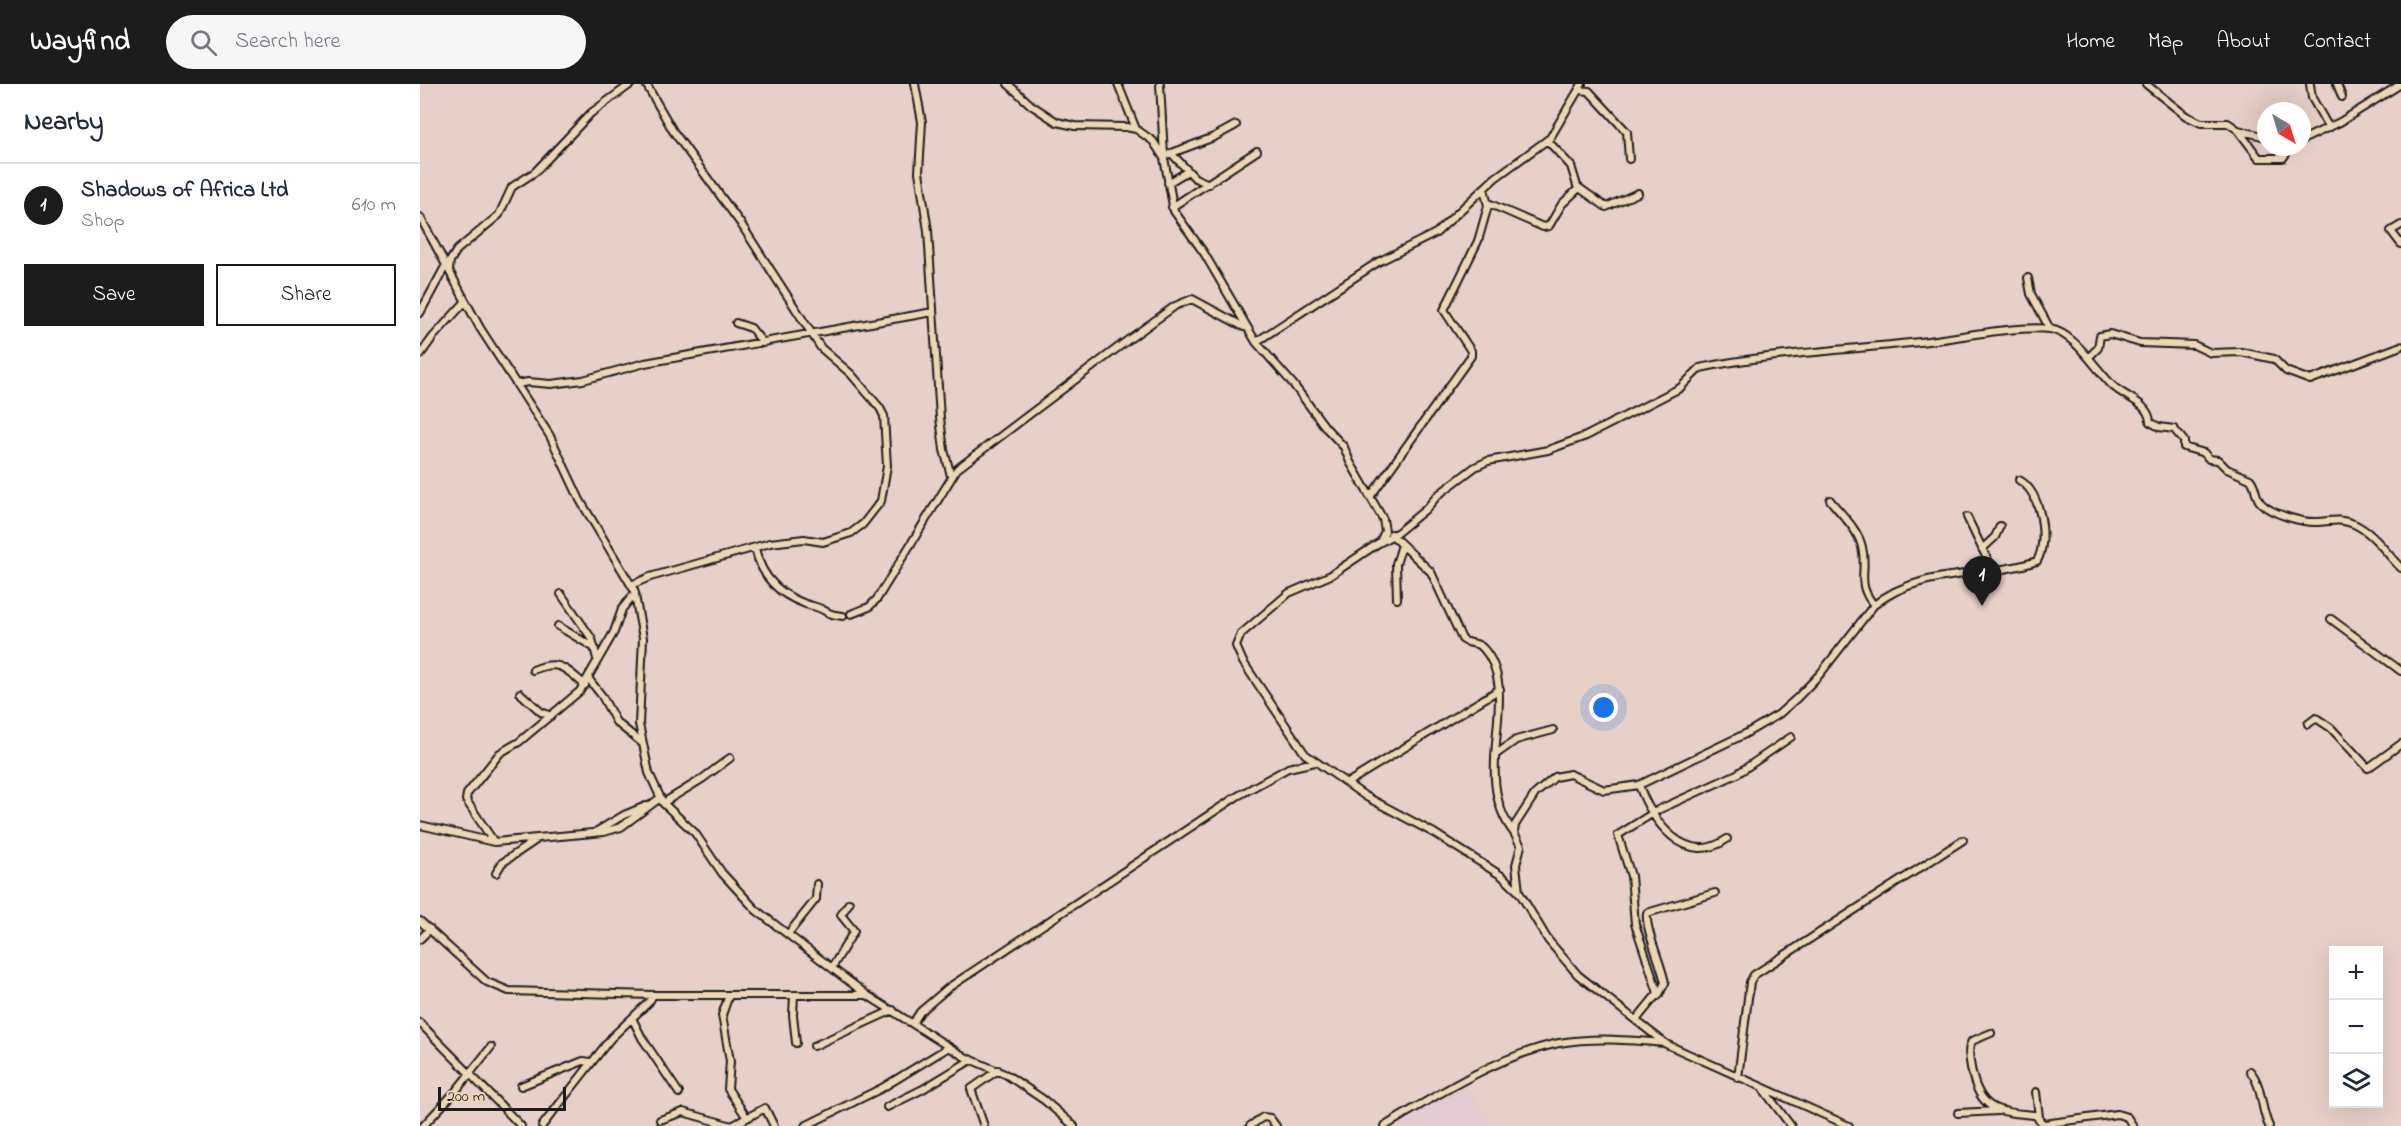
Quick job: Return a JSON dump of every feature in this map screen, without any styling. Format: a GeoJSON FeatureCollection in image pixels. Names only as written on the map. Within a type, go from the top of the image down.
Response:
{"type":"FeatureCollection","features":[{"type":"Feature","properties":{"kind":"street"},"geometry":{"type":"LineString","coordinates":[[420,313],[453,254],[499,215],[512,187],[535,172],[591,113],[631,84]]}},
{"type":"Feature","properties":{"kind":"street"},"geometry":{"type":"LineString","coordinates":[[632,585],[650,577],[755,548],[793,540],[810,539],[823,542],[842,537],[863,524],[883,497],[887,466],[882,411],[847,370],[823,352],[814,334],[723,198],[673,131],[646,84]]}},
{"type":"Feature","properties":{"kind":"street"},"geometry":{"type":"LineString","coordinates":[[915,84],[922,122],[919,172],[928,231],[944,450],[951,476]]}},
{"type":"Feature","properties":{"kind":"street"},"geometry":{"type":"LineString","coordinates":[[1008,84],[1031,105],[1057,122],[1075,126],[1136,129],[1153,141],[1164,157]]}},
{"type":"Feature","properties":{"kind":"street"},"geometry":{"type":"LineString","coordinates":[[1118,84],[1136,129]]}},
{"type":"Feature","properties":{"kind":"street"},"geometry":{"type":"LineString","coordinates":[[1160,84],[1164,157],[1172,207],[1204,253],[1246,328],[1293,384],[1326,429],[1344,447],[1392,537],[1431,572],[1462,639],[1476,643],[1484,649],[1498,677],[1500,689],[1495,755],[1497,803],[1521,846],[1516,865],[1519,892]]}},
{"type":"Feature","properties":{"kind":"street"},"geometry":{"type":"LineString","coordinates":[[2146,84],[2186,116],[2201,123],[2225,122],[2238,130],[2257,135]]}},
{"type":"Feature","properties":{"kind":"street"},"geometry":{"type":"LineString","coordinates":[[2310,84],[2312,98],[2329,128]]}},
{"type":"Feature","properties":{"kind":"street"},"geometry":{"type":"LineString","coordinates":[[2337,84],[2342,97]]}},
{"type":"Feature","properties":{"kind":"street"},"geometry":{"type":"LineString","coordinates":[[2311,136],[2329,128],[2401,84]]}},
{"type":"Feature","properties":{"kind":"street"},"geometry":{"type":"LineString","coordinates":[[1256,342],[1378,262],[1436,233],[1484,188],[1547,140],[1580,87],[1589,90],[1626,130],[1630,146],[1629,159]]}},
{"type":"Feature","properties":{"kind":"street"},"geometry":{"type":"LineString","coordinates":[[1164,157],[1214,137],[1236,125]]}},
{"type":"Feature","properties":{"kind":"street"},"geometry":{"type":"LineString","coordinates":[[2238,130],[2257,154]]}},
{"type":"Feature","properties":{"kind":"street"},"geometry":{"type":"LineString","coordinates":[[1547,140],[1571,166],[1578,187],[1606,207],[1638,193]]}},
{"type":"Feature","properties":{"kind":"street"},"geometry":{"type":"LineString","coordinates":[[1172,207],[1257,152]]}},
{"type":"Feature","properties":{"kind":"street"},"geometry":{"type":"LineString","coordinates":[[1171,153],[1195,178],[1209,184]]}},
{"type":"Feature","properties":{"kind":"street"},"geometry":{"type":"LineString","coordinates":[[2259,156],[2261,159],[2283,158],[2284,156]]}},
{"type":"Feature","properties":{"kind":"street"},"geometry":{"type":"LineString","coordinates":[[1168,183],[1188,171]]}},
{"type":"Feature","properties":{"kind":"street"},"geometry":{"type":"LineString","coordinates":[[1488,202],[1546,227],[1578,187]]}},
{"type":"Feature","properties":{"kind":"street"},"geometry":{"type":"LineString","coordinates":[[1370,498],[1471,356],[1471,351],[1444,309],[1476,248],[1488,202],[1484,188]]}},
{"type":"Feature","properties":{"kind":"street"},"geometry":{"type":"LineString","coordinates":[[420,217],[465,302],[550,436],[580,500],[632,585],[643,638],[639,724],[649,772],[662,801],[695,833],[713,861],[748,903],[833,966],[867,995],[971,1060],[998,1070],[1044,1100],[1074,1126]]}},
{"type":"Feature","properties":{"kind":"street"},"geometry":{"type":"LineString","coordinates":[[2401,225],[2391,231],[2401,244]]}},
{"type":"Feature","properties":{"kind":"street"},"geometry":{"type":"LineString","coordinates":[[2028,278],[2031,294],[2050,329]]}},
{"type":"Feature","properties":{"kind":"street"},"geometry":{"type":"LineString","coordinates":[[851,614],[869,607],[877,599],[912,539],[943,494],[951,476],[1061,389],[1175,306],[1192,299],[1199,301],[1246,328]]}},
{"type":"Feature","properties":{"kind":"street"},"geometry":{"type":"LineString","coordinates":[[420,355],[465,302]]}},
{"type":"Feature","properties":{"kind":"street"},"geometry":{"type":"LineString","coordinates":[[518,384],[528,382],[561,384],[645,363],[763,344],[933,312]]}},
{"type":"Feature","properties":{"kind":"street"},"geometry":{"type":"LineString","coordinates":[[736,323],[751,327],[763,344]]}},
{"type":"Feature","properties":{"kind":"street"},"geometry":{"type":"LineString","coordinates":[[1849,1126],[1762,1089],[1666,1044],[1585,981],[1559,955],[1536,924],[1519,892],[1506,879],[1347,783],[1300,749],[1243,662],[1236,649],[1237,640],[1289,593],[1331,575],[1380,542],[1392,537],[1426,509],[1446,488],[1479,464],[1548,450],[1586,436],[1680,388],[1700,368],[2020,330],[2050,329],[2063,335],[2089,357],[2114,387],[2141,405],[2150,416],[2150,422],[2160,427],[2174,429],[2184,441],[2184,447],[2202,452],[2227,469],[2250,479],[2256,496],[2263,505],[2292,518],[2318,522],[2333,519],[2354,524],[2371,534],[2401,568]]}},
{"type":"Feature","properties":{"kind":"street"},"geometry":{"type":"LineString","coordinates":[[2089,357],[2098,348],[2100,336],[2110,334],[2130,341],[2189,344],[2211,353],[2241,352],[2274,359],[2286,371],[2310,380],[2401,346]]}},
{"type":"Feature","properties":{"kind":"street"},"geometry":{"type":"LineString","coordinates":[[1514,833],[1515,824],[1523,816],[1535,794],[1559,775],[1570,774],[1602,790],[1639,785],[1736,739],[1785,709],[1820,674],[1874,605],[1889,594],[1952,574],[2035,562],[2040,558],[2042,536],[2038,507],[2029,487],[2019,480]]}},
{"type":"Feature","properties":{"kind":"street"},"geometry":{"type":"LineString","coordinates":[[1830,500],[1861,541],[1864,556],[1863,587],[1874,605]]}},
{"type":"Feature","properties":{"kind":"street"},"geometry":{"type":"LineString","coordinates":[[1967,517],[1992,568]]}},
{"type":"Feature","properties":{"kind":"street"},"geometry":{"type":"LineString","coordinates":[[1380,542],[1384,534],[1384,523]]}},
{"type":"Feature","properties":{"kind":"street"},"geometry":{"type":"LineString","coordinates":[[1982,549],[1995,537],[2000,526]]}},
{"type":"Feature","properties":{"kind":"street"},"geometry":{"type":"LineString","coordinates":[[1397,599],[1396,564],[1402,545]]}},
{"type":"Feature","properties":{"kind":"street"},"geometry":{"type":"LineString","coordinates":[[755,548],[762,571],[776,588],[829,615],[843,616]]}},
{"type":"Feature","properties":{"kind":"street"},"geometry":{"type":"LineString","coordinates":[[494,842],[470,809],[466,797],[500,753],[551,716],[585,685],[597,659],[614,632],[622,609],[635,593]]}},
{"type":"Feature","properties":{"kind":"street"},"geometry":{"type":"LineString","coordinates":[[561,594],[589,635],[597,659]]}},
{"type":"Feature","properties":{"kind":"street"},"geometry":{"type":"LineString","coordinates":[[2331,619],[2401,671]]}},
{"type":"Feature","properties":{"kind":"street"},"geometry":{"type":"LineString","coordinates":[[558,627],[594,648]]}},
{"type":"Feature","properties":{"kind":"street"},"geometry":{"type":"LineString","coordinates":[[533,670],[548,664],[556,664],[585,685]]}},
{"type":"Feature","properties":{"kind":"street"},"geometry":{"type":"LineString","coordinates":[[588,678],[602,696],[616,722],[642,743]]}},
{"type":"Feature","properties":{"kind":"street"},"geometry":{"type":"LineString","coordinates":[[1347,783],[1500,689]]}},
{"type":"Feature","properties":{"kind":"street"},"geometry":{"type":"LineString","coordinates":[[520,693],[541,712],[551,716]]}},
{"type":"Feature","properties":{"kind":"street"},"geometry":{"type":"LineString","coordinates":[[2308,724],[2316,718],[2331,728],[2368,768],[2401,744]]}},
{"type":"Feature","properties":{"kind":"street"},"geometry":{"type":"LineString","coordinates":[[1495,755],[1516,740],[1553,730]]}},
{"type":"Feature","properties":{"kind":"street"},"geometry":{"type":"LineString","coordinates":[[1657,996],[1654,978],[1635,924],[1631,876],[1618,836],[1653,813],[1737,774],[1791,737]]}},
{"type":"Feature","properties":{"kind":"street"},"geometry":{"type":"LineString","coordinates":[[420,825],[494,842],[539,839],[621,827],[650,805],[702,779],[730,758]]}},
{"type":"Feature","properties":{"kind":"street"},"geometry":{"type":"LineString","coordinates":[[914,1023],[920,1012],[948,988],[1230,801],[1288,768],[1316,762]]}},
{"type":"Feature","properties":{"kind":"street"},"geometry":{"type":"LineString","coordinates":[[1639,785],[1653,813],[1674,838],[1686,847],[1710,846],[1727,839]]}},
{"type":"Feature","properties":{"kind":"street"},"geometry":{"type":"LineString","coordinates":[[496,873],[510,858],[539,839]]}},
{"type":"Feature","properties":{"kind":"street"},"geometry":{"type":"LineString","coordinates":[[1738,1078],[1750,982],[1754,975],[1963,840]]}},
{"type":"Feature","properties":{"kind":"street"},"geometry":{"type":"LineString","coordinates":[[788,933],[816,899],[817,884]]}},
{"type":"Feature","properties":{"kind":"street"},"geometry":{"type":"LineString","coordinates":[[1636,1020],[1665,983],[1656,947],[1647,927],[1647,913],[1715,893]]}},
{"type":"Feature","properties":{"kind":"street"},"geometry":{"type":"LineString","coordinates":[[833,966],[854,931],[841,915],[849,903]]}},
{"type":"Feature","properties":{"kind":"street"},"geometry":{"type":"LineString","coordinates":[[420,921],[476,974],[504,991],[652,995],[867,995]]}},
{"type":"Feature","properties":{"kind":"street"},"geometry":{"type":"LineString","coordinates":[[420,939],[430,929]]}},
{"type":"Feature","properties":{"kind":"street"},"geometry":{"type":"LineString","coordinates":[[542,1126],[566,1099],[591,1062],[650,1002],[652,995]]}},
{"type":"Feature","properties":{"kind":"street"},"geometry":{"type":"LineString","coordinates":[[729,995],[722,1015],[730,1056],[728,1089],[747,1118]]}},
{"type":"Feature","properties":{"kind":"street"},"geometry":{"type":"LineString","coordinates":[[794,995],[796,1043]]}},
{"type":"Feature","properties":{"kind":"street"},"geometry":{"type":"LineString","coordinates":[[814,1046],[893,1010]]}},
{"type":"Feature","properties":{"kind":"street"},"geometry":{"type":"LineString","coordinates":[[632,1018],[642,1038],[679,1093]]}},
{"type":"Feature","properties":{"kind":"street"},"geometry":{"type":"LineString","coordinates":[[420,1023],[521,1126]]}},
{"type":"Feature","properties":{"kind":"street"},"geometry":{"type":"LineString","coordinates":[[1991,1033],[1972,1041],[1969,1053],[1979,1095],[1999,1111]]}},
{"type":"Feature","properties":{"kind":"street"},"geometry":{"type":"LineString","coordinates":[[1385,1126],[1466,1080],[1546,1047],[1573,1041],[1612,1039],[1666,1044]]}},
{"type":"Feature","properties":{"kind":"street"},"geometry":{"type":"LineString","coordinates":[[423,1126],[491,1047]]}},
{"type":"Feature","properties":{"kind":"street"},"geometry":{"type":"LineString","coordinates":[[805,1126],[882,1088],[950,1047]]}},
{"type":"Feature","properties":{"kind":"street"},"geometry":{"type":"LineString","coordinates":[[887,1107],[923,1089],[971,1060]]}},
{"type":"Feature","properties":{"kind":"street"},"geometry":{"type":"LineString","coordinates":[[521,1086],[583,1061],[591,1062]]}},
{"type":"Feature","properties":{"kind":"street"},"geometry":{"type":"LineString","coordinates":[[982,1125],[971,1089],[998,1070]]}},
{"type":"Feature","properties":{"kind":"street"},"geometry":{"type":"LineString","coordinates":[[2250,1071],[2256,1079],[2262,1111],[2269,1126]]}},
{"type":"Feature","properties":{"kind":"street"},"geometry":{"type":"LineString","coordinates":[[1762,1089],[1791,1126]]}},
{"type":"Feature","properties":{"kind":"street"},"geometry":{"type":"LineString","coordinates":[[2036,1092],[2039,1118],[2045,1125],[2117,1114],[2127,1117],[2133,1126]]}},
{"type":"Feature","properties":{"kind":"street"},"geometry":{"type":"LineString","coordinates":[[660,1120],[684,1112],[729,1126],[765,1108],[774,1126]]}},
{"type":"Feature","properties":{"kind":"street"},"geometry":{"type":"LineString","coordinates":[[1958,1113],[1999,1111],[2039,1118]]}},
{"type":"Feature","properties":{"kind":"street"},"geometry":{"type":"LineString","coordinates":[[1250,1126],[1263,1117],[1270,1118],[1276,1126]]}},
{"type":"Feature","properties":{"kind":"shaded area"},"geometry":{"type":"Polygon","coordinates":[[[1466,1087],[1491,1126],[1393,1126],[1466,1087]]]}},
{"type":"Feature","properties":{"kind":"place","name":"Shadows of Africa Ltd"},"geometry":{"type":"Point","coordinates":[1982,606]}}]}
